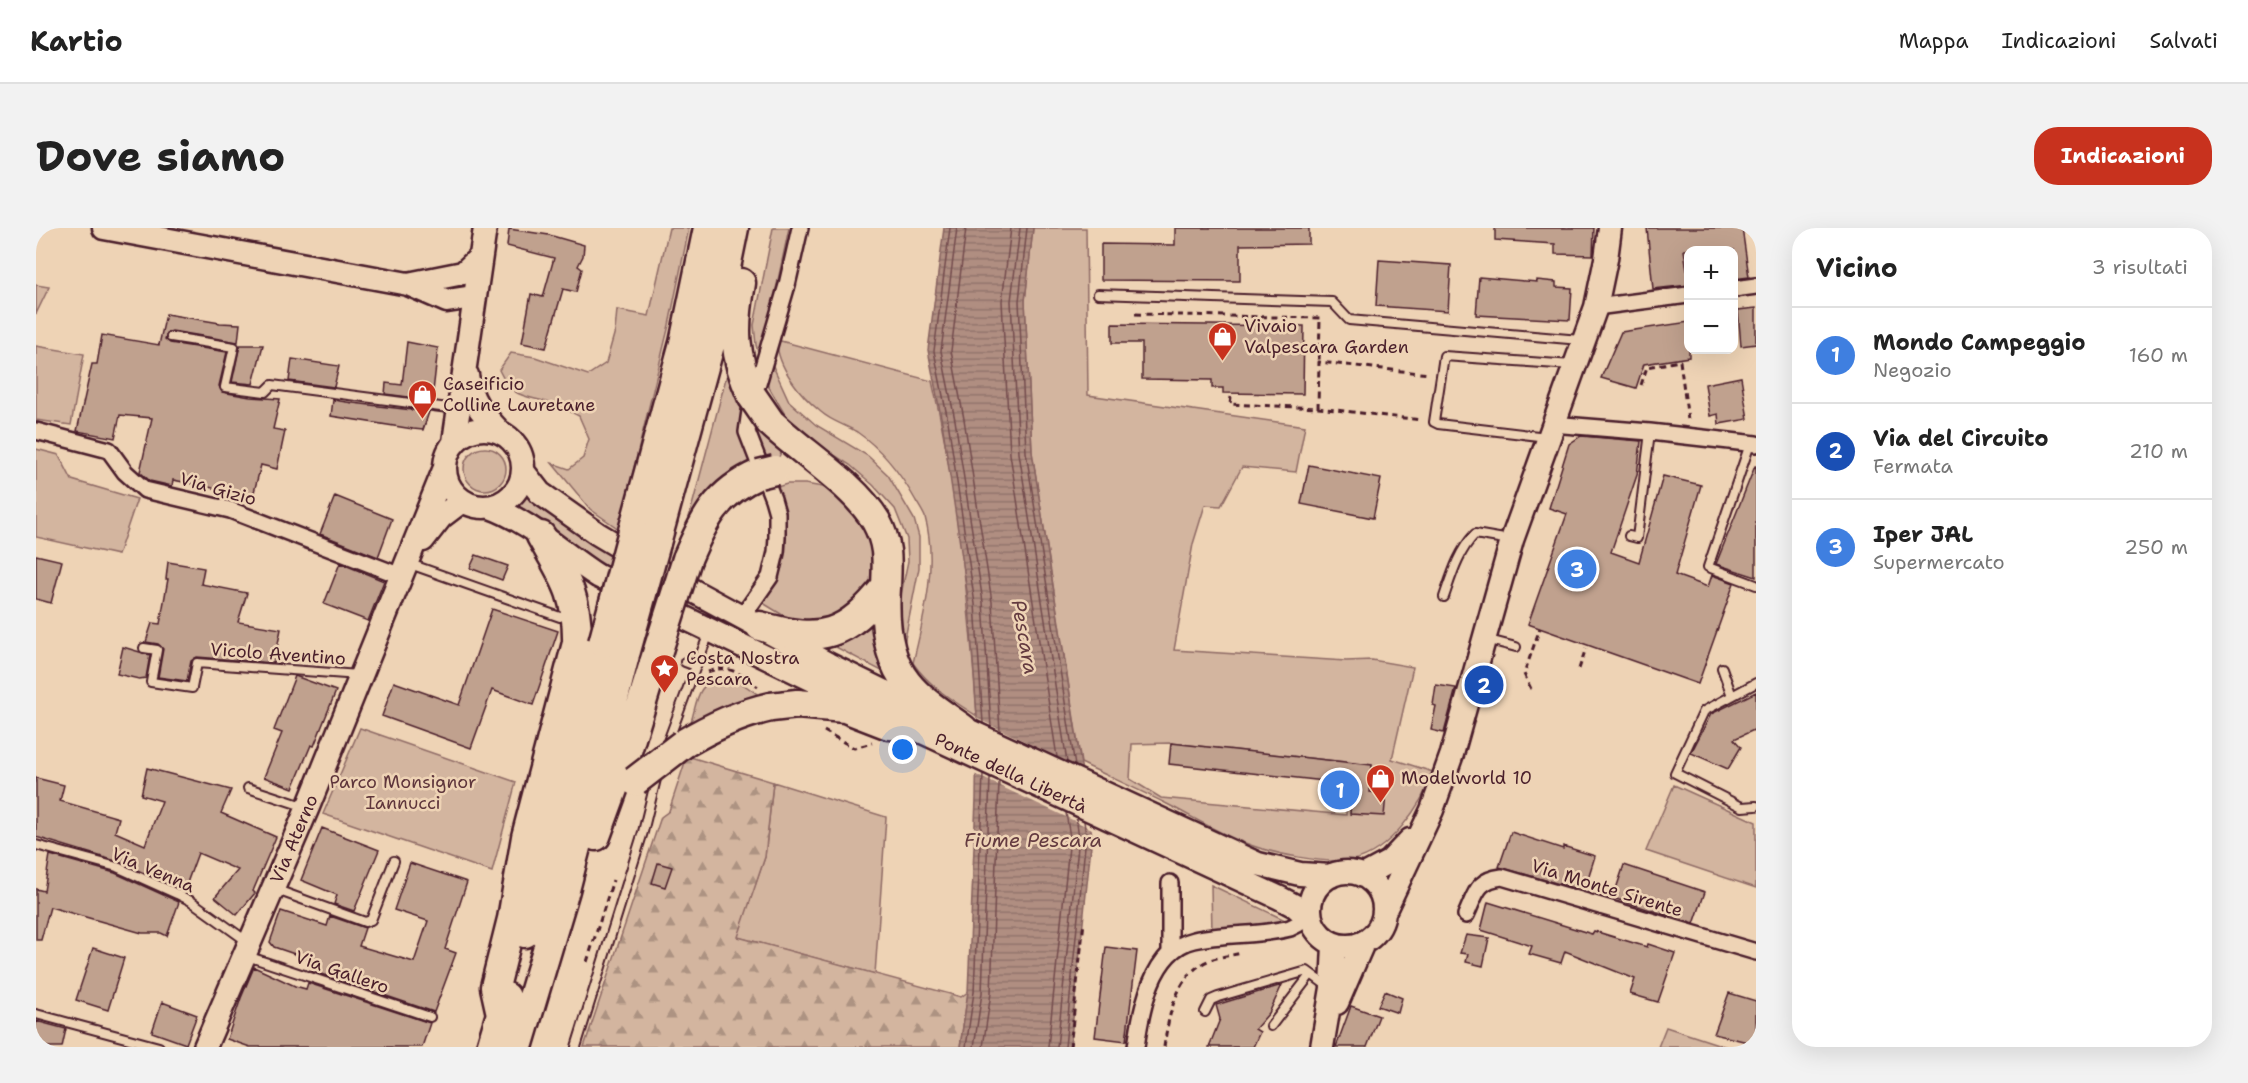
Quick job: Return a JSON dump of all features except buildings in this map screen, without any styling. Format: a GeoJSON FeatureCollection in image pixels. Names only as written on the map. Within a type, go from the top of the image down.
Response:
{"type":"FeatureCollection","features":[{"type":"Feature","properties":{"kind":"highway"},"geometry":{"type":"LineString","coordinates":[[725,228],[745,259],[734,330],[735,346],[742,375],[752,396],[770,422],[858,498],[875,521],[889,561],[886,621],[889,645],[897,666],[907,684],[917,694],[963,729]]}},
{"type":"Feature","properties":{"kind":"highway"},"geometry":{"type":"LineString","coordinates":[[491,1047],[548,857],[590,630],[644,537],[711,341],[725,228]]}},
{"type":"Feature","properties":{"kind":"highway"},"geometry":{"type":"LineString","coordinates":[[534,994],[559,967],[599,825],[628,748],[687,559],[701,526],[716,504],[731,489],[767,472],[802,470],[832,475]]}},
{"type":"Feature","properties":{"kind":"highway"},"geometry":{"type":"LineString","coordinates":[[518,1047],[565,890],[590,630],[541,536]]}},
{"type":"Feature","properties":{"kind":"highway"},"geometry":{"type":"LineString","coordinates":[[751,621],[777,631],[823,635],[850,624],[866,611],[886,586]]}},
{"type":"Feature","properties":{"kind":"highway"},"geometry":{"type":"LineString","coordinates":[[599,825],[636,781],[683,744],[731,719],[776,700],[877,714],[889,724],[909,726]]}},
{"type":"Feature","properties":{"kind":"main road"},"geometry":{"type":"LineString","coordinates":[[104,228],[422,287],[458,283],[463,285],[473,297]]}},
{"type":"Feature","properties":{"kind":"main road"},"geometry":{"type":"LineString","coordinates":[[454,442],[473,297],[485,228]]}},
{"type":"Feature","properties":{"kind":"main road"},"geometry":{"type":"LineString","coordinates":[[1384,912],[1379,891],[1372,882],[1363,876],[1345,872],[1331,876],[1317,888],[1312,896],[1309,914],[1320,935],[1334,945],[1354,946],[1363,943],[1377,930],[1432,810],[1452,754],[1512,540],[1596,307],[1610,228]]}},
{"type":"Feature","properties":{"kind":"main road"},"geometry":{"type":"LineString","coordinates":[[422,287],[463,273],[480,257]]}},
{"type":"Feature","properties":{"kind":"main road"},"geometry":{"type":"LineString","coordinates":[[422,287],[468,335]]}},
{"type":"Feature","properties":{"kind":"main road"},"geometry":{"type":"LineString","coordinates":[[465,364],[469,388],[476,405],[481,413],[518,447],[523,471],[520,483],[513,494],[503,502],[490,507],[471,505],[462,501],[451,490],[444,470],[446,455],[454,442],[467,432],[483,428],[499,431]]}},
{"type":"Feature","properties":{"kind":"main road","name":"Via Aterno"},"geometry":{"type":"LineString","coordinates":[[205,1047],[308,807],[444,470]]}},
{"type":"Feature","properties":{"kind":"main road","name":"Ponte della Libertà"},"geometry":{"type":"LineString","coordinates":[[523,471],[540,493],[598,534],[697,593],[751,621],[877,714]]}},
{"type":"Feature","properties":{"kind":"main road","name":"Via Aterno"},"geometry":{"type":"LineString","coordinates":[[403,569],[441,517],[462,501]]}},
{"type":"Feature","properties":{"kind":"main road","name":"Ponte della Libertà"},"geometry":{"type":"LineString","coordinates":[[490,507],[518,519],[598,576],[877,714],[963,729],[1218,858],[1309,914]]}},
{"type":"Feature","properties":{"kind":"main road","name":"Ponte della Libertà"},"geometry":{"type":"LineString","coordinates":[[909,726],[1218,858],[1300,874],[1331,876]]}},
{"type":"Feature","properties":{"kind":"main road"},"geometry":{"type":"LineString","coordinates":[[1363,876],[1389,862],[1410,841],[1432,810]]}},
{"type":"Feature","properties":{"kind":"main road"},"geometry":{"type":"LineString","coordinates":[[1324,1038],[1363,943]]}},
{"type":"Feature","properties":{"kind":"main road"},"geometry":{"type":"LineString","coordinates":[[1324,1038],[1332,988],[1334,945]]}},
{"type":"Feature","properties":{"kind":"street"},"geometry":{"type":"LineString","coordinates":[[751,621],[770,577],[777,552],[777,525],[775,506],[768,483],[747,432],[750,411],[787,285],[800,228]]}},
{"type":"Feature","properties":{"kind":"street"},"geometry":{"type":"LineString","coordinates":[[1738,288],[1756,286]]}},
{"type":"Feature","properties":{"kind":"street"},"geometry":{"type":"LineString","coordinates":[[1596,307],[1684,296]]}},
{"type":"Feature","properties":{"kind":"street"},"geometry":{"type":"LineString","coordinates":[[1551,430],[1564,425],[1753,444]]}},
{"type":"Feature","properties":{"kind":"street","name":"Via Gizio"},"geometry":{"type":"LineString","coordinates":[[36,431],[110,450],[125,472],[145,490],[230,510],[403,569]]}},
{"type":"Feature","properties":{"kind":"street","name":"Via Monte Sirente"},"geometry":{"type":"LineString","coordinates":[[1466,915],[1478,889],[1487,879],[1502,877],[1756,952]]}},
{"type":"Feature","properties":{"kind":"street"},"geometry":{"type":"LineString","coordinates":[[1170,883],[1170,952]]}},
{"type":"Feature","properties":{"kind":"street"},"geometry":{"type":"LineString","coordinates":[[1136,1047],[1141,1012],[1153,979],[1170,952],[1192,940],[1281,930],[1298,924],[1309,914]]}},
{"type":"Feature","properties":{"kind":"lane"},"geometry":{"type":"LineString","coordinates":[[1098,294],[1332,302],[1350,320],[1585,341]]}},
{"type":"Feature","properties":{"kind":"lane"},"geometry":{"type":"LineString","coordinates":[[171,337],[234,347],[225,387],[265,392],[272,385],[458,409]]}},
{"type":"Feature","properties":{"kind":"lane"},"geometry":{"type":"LineString","coordinates":[[1551,430],[1434,422],[1444,356],[1576,365]]}},
{"type":"Feature","properties":{"kind":"lane"},"geometry":{"type":"LineString","coordinates":[[1629,536],[1637,538],[1650,432]]}},
{"type":"Feature","properties":{"kind":"lane"},"geometry":{"type":"LineString","coordinates":[[1753,444],[1708,567],[1756,585]]}},
{"type":"Feature","properties":{"kind":"lane"},"geometry":{"type":"LineString","coordinates":[[1444,597],[1456,560],[1465,544],[1475,534],[1512,540]]}},
{"type":"Feature","properties":{"kind":"lane"},"geometry":{"type":"LineString","coordinates":[[403,569],[590,630]]}},
{"type":"Feature","properties":{"kind":"lane"},"geometry":{"type":"LineString","coordinates":[[576,1047],[643,832],[658,770],[710,631]]}},
{"type":"Feature","properties":{"kind":"lane"},"geometry":{"type":"LineString","coordinates":[[1484,639],[1516,647]]}},
{"type":"Feature","properties":{"kind":"lane","name":"Vicolo Aventino"},"geometry":{"type":"LineString","coordinates":[[144,648],[157,650],[152,682],[192,688],[197,663],[361,676]]}},
{"type":"Feature","properties":{"kind":"lane"},"geometry":{"type":"LineString","coordinates":[[685,662],[696,666]]}},
{"type":"Feature","properties":{"kind":"lane"},"geometry":{"type":"LineString","coordinates":[[1722,668],[1732,696]]}},
{"type":"Feature","properties":{"kind":"lane"},"geometry":{"type":"LineString","coordinates":[[1756,683],[1704,711],[1675,773],[1742,807],[1756,806]]}},
{"type":"Feature","properties":{"kind":"lane"},"geometry":{"type":"LineString","coordinates":[[248,788],[308,807]]}},
{"type":"Feature","properties":{"kind":"lane","name":"Via Venna"},"geometry":{"type":"LineString","coordinates":[[36,845],[117,867],[177,894],[191,901],[246,948]]}},
{"type":"Feature","properties":{"kind":"lane"},"geometry":{"type":"LineString","coordinates":[[272,889],[365,922],[371,920],[394,861]]}},
{"type":"Feature","properties":{"kind":"lane","name":"Via Gallero"},"geometry":{"type":"LineString","coordinates":[[246,948],[430,1017]]}},
{"type":"Feature","properties":{"kind":"lane"},"geometry":{"type":"LineString","coordinates":[[1205,1012],[1211,1000],[1218,997],[1306,971],[1326,985]]}},
{"type":"Feature","properties":{"kind":"lane"},"geometry":{"type":"LineString","coordinates":[[1271,1026],[1311,974]]}},
{"type":"Feature","properties":{"kind":"lane"},"geometry":{"type":"LineString","coordinates":[[36,1014],[159,1047]]}},
{"type":"Feature","properties":{"kind":"path"},"geometry":{"type":"LineString","coordinates":[[1135,314],[1320,318],[1318,408]]}},
{"type":"Feature","properties":{"kind":"path"},"geometry":{"type":"LineString","coordinates":[[1641,385],[1647,366],[1680,361],[1690,436]]}},
{"type":"Feature","properties":{"kind":"path"},"geometry":{"type":"LineString","coordinates":[[1319,362],[1442,374]]}},
{"type":"Feature","properties":{"kind":"path"},"geometry":{"type":"LineString","coordinates":[[1231,397],[1230,404],[1318,408],[1434,422]]}},
{"type":"Feature","properties":{"kind":"path"},"geometry":{"type":"LineString","coordinates":[[1531,689],[1524,674],[1540,628]]}},
{"type":"Feature","properties":{"kind":"path"},"geometry":{"type":"LineString","coordinates":[[1579,669],[1586,648]]}},
{"type":"Feature","properties":{"kind":"path"},"geometry":{"type":"LineString","coordinates":[[712,669],[731,669],[740,673],[776,700]]}},
{"type":"Feature","properties":{"kind":"path"},"geometry":{"type":"LineString","coordinates":[[818,727],[854,748],[868,746],[877,714]]}},
{"type":"Feature","properties":{"kind":"path"},"geometry":{"type":"LineString","coordinates":[[1070,1047],[1084,922]]}},
{"type":"Feature","properties":{"kind":"path"},"geometry":{"type":"LineString","coordinates":[[1164,1047],[1178,991],[1195,969],[1208,962],[1249,951]]}},
{"type":"Feature","properties":{"kind":"green space"},"geometry":{"type":"Polygon","coordinates":[[[669,228],[689,228],[669,325],[619,529],[590,509],[552,463],[569,469],[583,458],[589,439],[579,416],[556,405],[515,392],[504,380],[499,370],[511,353],[535,357],[588,375],[606,363],[615,331],[617,310],[649,316],[669,228]]]}},
{"type":"Feature","properties":{"kind":"green space"},"geometry":{"type":"Polygon","coordinates":[[[773,228],[789,228],[767,332],[773,366],[789,401],[816,425],[868,456],[888,475],[914,519],[919,537],[919,568],[902,654],[898,609],[908,561],[907,539],[895,509],[850,465],[802,434],[787,418],[767,384],[756,345],[754,325],[773,228]]]}},
{"type":"Feature","properties":{"kind":"green space"},"geometry":{"type":"Polygon","coordinates":[[[1033,228],[1086,228],[1088,395],[1305,426],[1296,472],[1242,467],[1221,506],[1205,505],[1193,544],[1174,650],[1346,661],[1372,660],[1413,667],[1392,759],[1433,772],[1413,812],[1391,838],[1379,848],[1366,856],[1342,861],[1299,857],[1269,851],[1225,835],[1081,763],[1032,452],[1025,301],[1033,228]],[[1171,743],[1132,744],[1130,779],[1161,798],[1346,815],[1347,788],[1369,789],[1372,765],[1171,743]]]}},
{"type":"Feature","properties":{"kind":"green space"},"geometry":{"type":"Polygon","coordinates":[[[36,285],[49,287],[36,314],[36,285]]]}},
{"type":"Feature","properties":{"kind":"green space"},"geometry":{"type":"Polygon","coordinates":[[[777,340],[932,381],[956,506],[977,716],[934,686],[913,663],[925,609],[930,572],[929,535],[923,513],[898,472],[875,447],[857,432],[825,415],[798,389],[785,370],[777,340]]]}},
{"type":"Feature","properties":{"kind":"green space"},"geometry":{"type":"Polygon","coordinates":[[[36,346],[84,354],[71,425],[36,420],[36,346]]]}},
{"type":"Feature","properties":{"kind":"green space"},"geometry":{"type":"Polygon","coordinates":[[[730,363],[772,442],[782,451],[774,466],[679,555],[730,363]]]}},
{"type":"Feature","properties":{"kind":"green space"},"geometry":{"type":"Polygon","coordinates":[[[485,448],[500,454],[506,469],[500,484],[485,490],[470,484],[464,469],[470,454],[485,448]]]}},
{"type":"Feature","properties":{"kind":"green space"},"geometry":{"type":"Polygon","coordinates":[[[36,449],[59,455],[72,480],[137,499],[118,555],[36,537],[36,449]]]}},
{"type":"Feature","properties":{"kind":"green space"},"geometry":{"type":"Polygon","coordinates":[[[787,484],[823,487],[850,504],[871,535],[874,576],[869,588],[840,616],[804,624],[758,600],[775,583],[784,559],[786,529],[777,487],[787,484]]]}},
{"type":"Feature","properties":{"kind":"green space"},"geometry":{"type":"Polygon","coordinates":[[[526,488],[535,499],[618,560],[614,573],[581,555],[536,517],[514,504],[522,497],[526,488]]]}},
{"type":"Feature","properties":{"kind":"green space"},"geometry":{"type":"Polygon","coordinates":[[[872,621],[895,678],[830,644],[872,621]]]}},
{"type":"Feature","properties":{"kind":"green space"},"geometry":{"type":"Polygon","coordinates":[[[722,677],[734,678],[760,696],[733,703],[690,725],[702,689],[713,680],[722,677]]]}},
{"type":"Feature","properties":{"kind":"green space","name":"Parco Monsignor Iannucci"},"geometry":{"type":"Polygon","coordinates":[[[360,728],[516,782],[492,872],[323,814],[360,728]]]}},
{"type":"Feature","properties":{"kind":"green space"},"geometry":{"type":"Polygon","coordinates":[[[687,756],[773,782],[765,857],[738,937],[961,997],[968,992],[960,1047],[584,1047],[661,817],[669,811],[687,756]]]}},
{"type":"Feature","properties":{"kind":"green space"},"geometry":{"type":"Polygon","coordinates":[[[773,782],[886,817],[875,974],[737,937],[765,857],[773,782]]]}},
{"type":"Feature","properties":{"kind":"green space"},"geometry":{"type":"Polygon","coordinates":[[[1674,785],[1756,822],[1756,888],[1646,851],[1674,785]]]}},
{"type":"Feature","properties":{"kind":"green space"},"geometry":{"type":"Polygon","coordinates":[[[1211,885],[1287,921],[1212,933],[1211,885]]]}},
{"type":"Feature","properties":{"kind":"green space"},"geometry":{"type":"Polygon","coordinates":[[[1666,1027],[1727,1047],[1658,1047],[1666,1027]]]}},
{"type":"Feature","properties":{"kind":"water","name":"Fiume Pescara"},"geometry":{"type":"Polygon","coordinates":[[[944,228],[1033,228],[1025,301],[1032,452],[1092,836],[1070,1047],[960,1047],[968,992],[977,716],[969,605],[942,422],[928,350],[944,228]]]}},
{"type":"Feature","properties":{"kind":"pier"},"geometry":{"type":"Polygon","coordinates":[[[974,717],[1085,770],[1094,830],[974,774],[974,717]]]}},
{"type":"Feature","properties":{"kind":"place","name":"Vivaio Valpescara Garden"},"geometry":{"type":"Point","coordinates":[1223,362]}},
{"type":"Feature","properties":{"kind":"place","name":"Caseificio Colline Lauretane"},"geometry":{"type":"Point","coordinates":[422,420]}},
{"type":"Feature","properties":{"kind":"place","name":"Iper JAL"},"geometry":{"type":"Point","coordinates":[1577,569]}},
{"type":"Feature","properties":{"kind":"place","name":"Via del Circuito"},"geometry":{"type":"Point","coordinates":[1484,685]}},
{"type":"Feature","properties":{"kind":"place","name":"Costa Nostra Pescara"},"geometry":{"type":"Point","coordinates":[665,694]}},
{"type":"Feature","properties":{"kind":"place","name":"Mondo Campeggio"},"geometry":{"type":"Point","coordinates":[1340,790]}},
{"type":"Feature","properties":{"kind":"place","name":"Modelworld 10"},"geometry":{"type":"Point","coordinates":[1380,804]}},
{"type":"Feature","properties":{"kind":"water label","name":"Pescara"},"geometry":{"type":"Point","coordinates":[1025,637]}}]}
